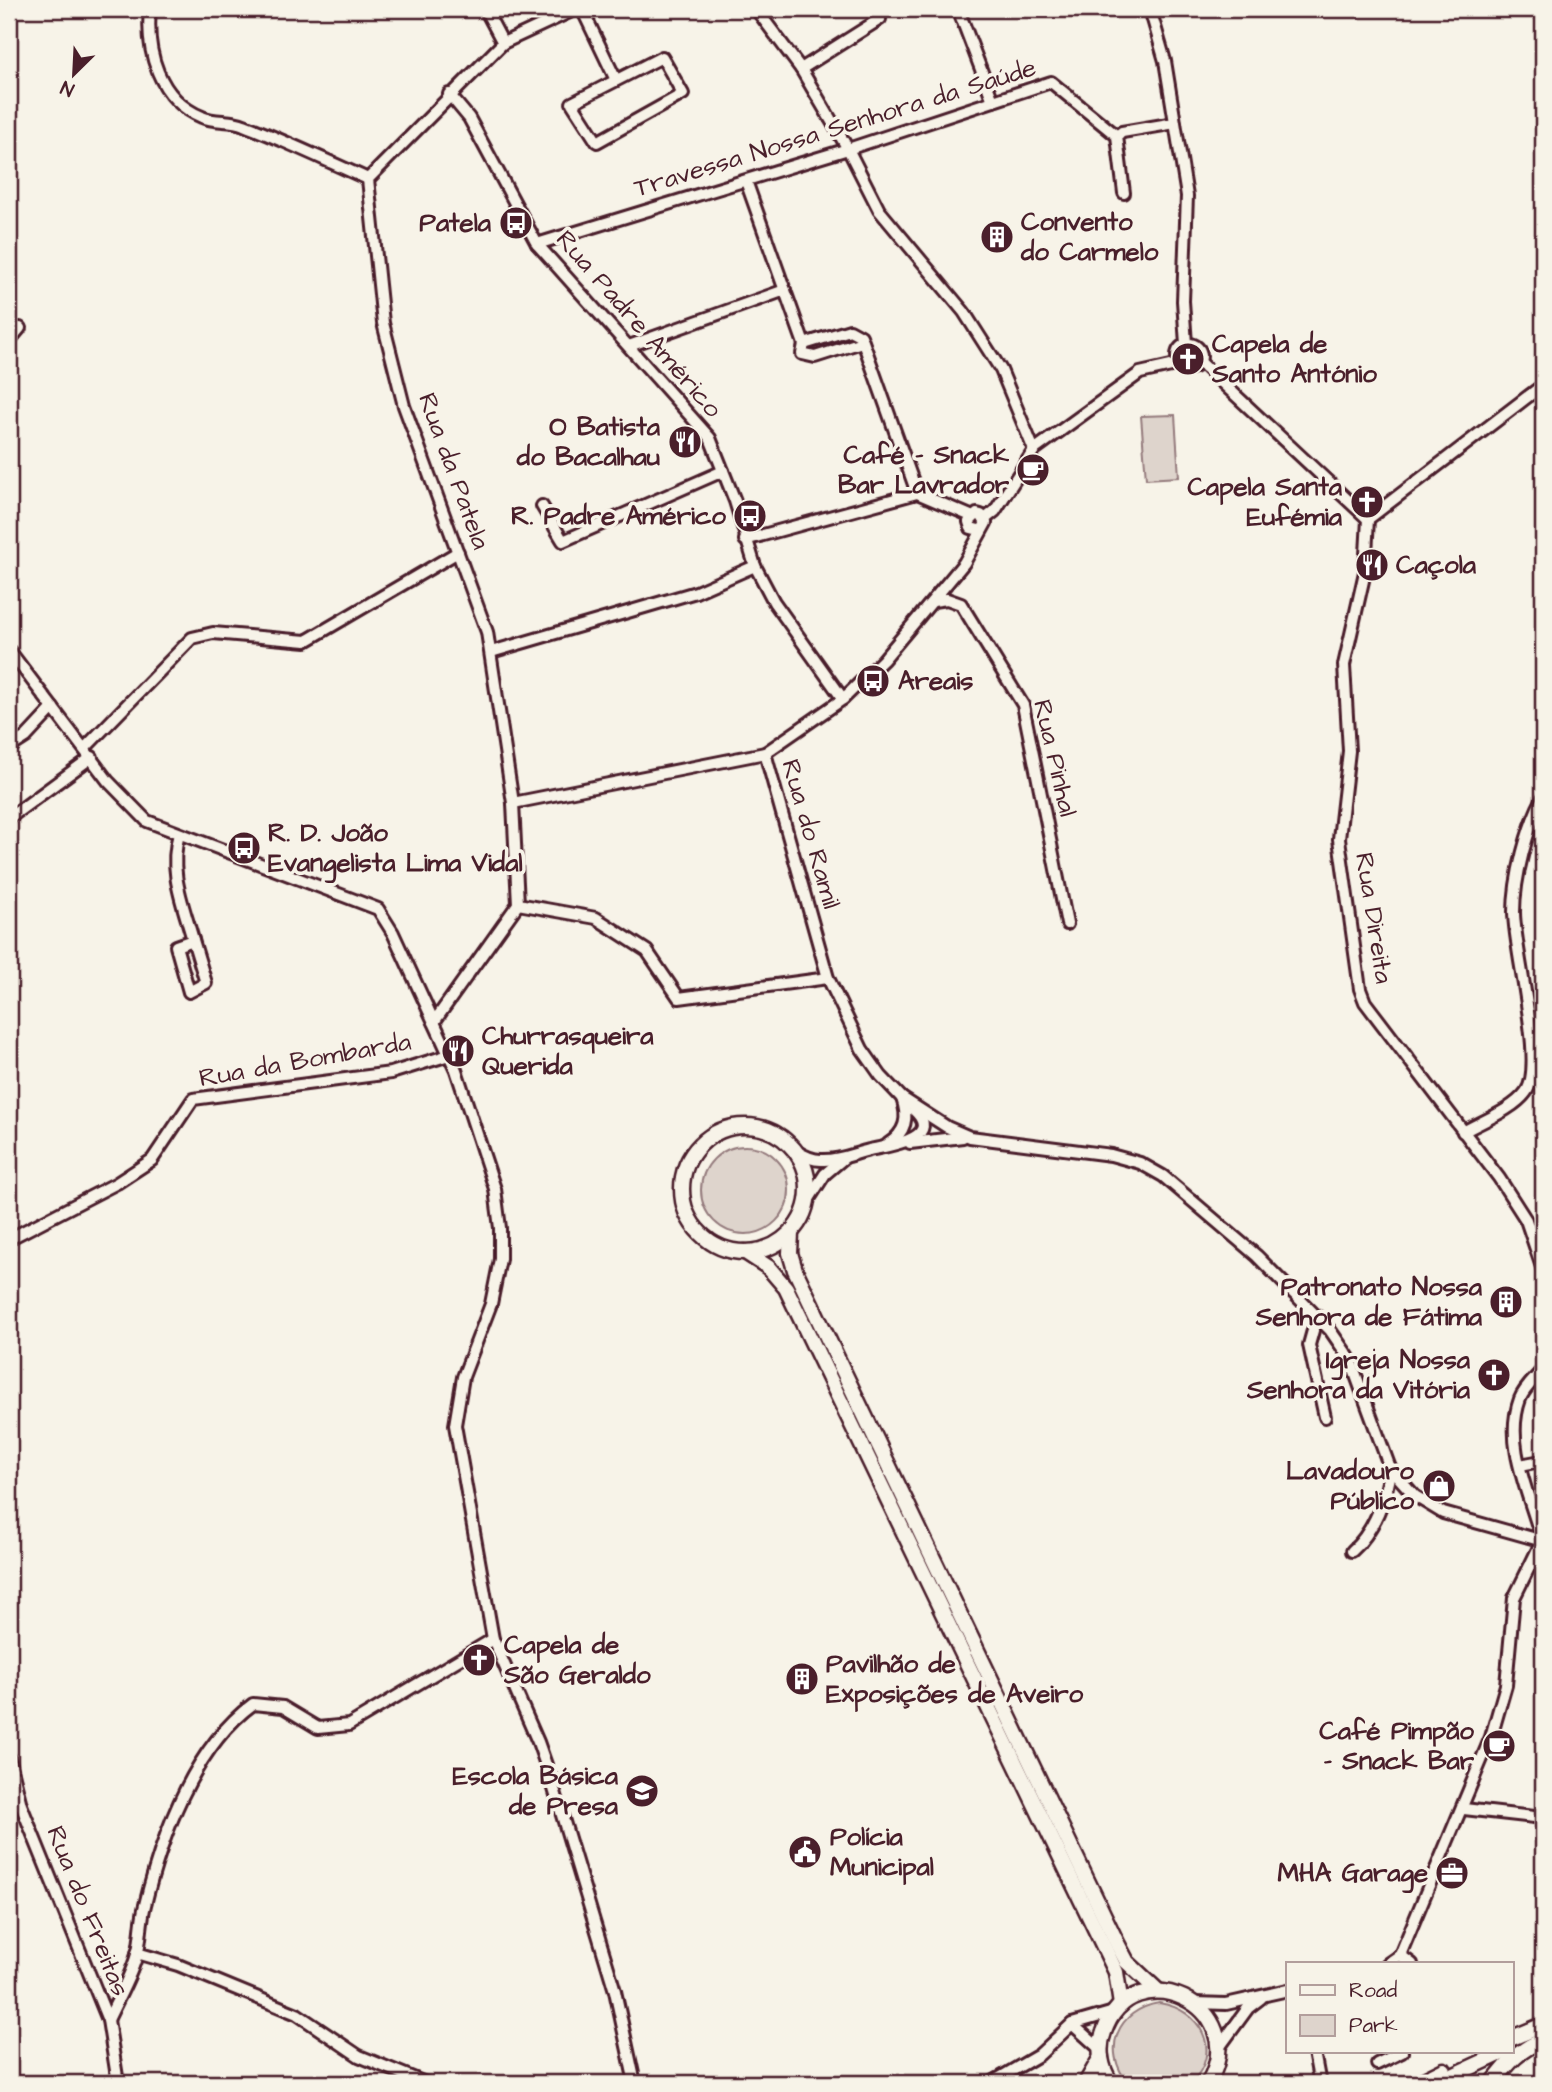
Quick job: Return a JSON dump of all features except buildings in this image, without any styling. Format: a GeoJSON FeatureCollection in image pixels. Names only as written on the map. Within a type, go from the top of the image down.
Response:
{"type":"FeatureCollection","features":[{"type":"Feature","properties":{"kind":"main road"},"geometry":{"type":"LineString","coordinates":[[1118,2008],[1116,1972],[786,1288],[768,1267],[745,1252],[713,1243],[690,1219],[684,1204],[682,1185],[686,1166],[696,1150],[710,1137],[727,1128],[746,1126],[765,1129],[782,1138],[796,1151],[805,1168],[807,1202],[791,1233],[790,1253],[795,1270],[1118,1945],[1127,1962],[1158,1991]]}},
{"type":"Feature","properties":{"kind":"main road"},"geometry":{"type":"LineString","coordinates":[[745,1252],[762,1250],[791,1233]]}},
{"type":"Feature","properties":{"kind":"main road"},"geometry":{"type":"LineString","coordinates":[[1086,2083],[1100,2053],[1106,2024],[1118,2008],[1145,1993],[1158,1991],[1184,1996],[1195,2003],[1212,2023],[1218,2049],[1217,2062],[1208,2083]]}},
{"type":"Feature","properties":{"kind":"main road"},"geometry":{"type":"LineString","coordinates":[[1514,2037],[1543,2025]]}},
{"type":"Feature","properties":{"kind":"main road"},"geometry":{"type":"LineString","coordinates":[[1514,2048],[1543,2038]]}},
{"type":"Feature","properties":{"kind":"main road"},"geometry":{"type":"LineString","coordinates":[[1493,2083],[1525,2047],[1543,2038]]}},
{"type":"Feature","properties":{"kind":"main road"},"geometry":{"type":"LineString","coordinates":[[1100,2053],[1111,2083]]}},
{"type":"Feature","properties":{"kind":"main road"},"geometry":{"type":"LineString","coordinates":[[1418,2083],[1476,2054]]}},
{"type":"Feature","properties":{"kind":"main road"},"geometry":{"type":"LineString","coordinates":[[1437,2083],[1500,2054]]}},
{"type":"Feature","properties":{"kind":"street"},"geometry":{"type":"LineString","coordinates":[[149,9],[147,37],[155,68],[170,94],[202,117],[241,123],[368,179],[449,94],[503,43],[579,9],[616,80]]}},
{"type":"Feature","properties":{"kind":"street"},"geometry":{"type":"LineString","coordinates":[[485,9],[503,43]]}},
{"type":"Feature","properties":{"kind":"street"},"geometry":{"type":"LineString","coordinates":[[756,9],[801,69],[848,149],[879,211],[964,312],[1001,370],[1034,450]]}},
{"type":"Feature","properties":{"kind":"street"},"geometry":{"type":"LineString","coordinates":[[801,69],[880,19],[876,9]]}},
{"type":"Feature","properties":{"kind":"street"},"geometry":{"type":"LineString","coordinates":[[958,9],[993,101]]}},
{"type":"Feature","properties":{"kind":"street"},"geometry":{"type":"LineString","coordinates":[[1150,9],[1165,61],[1187,196],[1183,301],[1186,344],[1177,354],[1180,364]]}},
{"type":"Feature","properties":{"kind":"street"},"geometry":{"type":"LineString","coordinates":[[662,57],[683,94],[597,142],[572,103],[616,80],[662,57]]}},
{"type":"Feature","properties":{"kind":"street","name":"Travessa Nossa Senhora da Saúde"},"geometry":{"type":"LineString","coordinates":[[537,244],[848,149],[1051,82],[1117,136]]}},
{"type":"Feature","properties":{"kind":"street","name":"Rua Padre Américo"},"geometry":{"type":"LineString","coordinates":[[449,94],[469,118],[537,244],[710,438],[755,566],[774,602],[843,699]]}},
{"type":"Feature","properties":{"kind":"street"},"geometry":{"type":"LineString","coordinates":[[1124,193],[1117,136],[1122,132],[1175,123]]}},
{"type":"Feature","properties":{"kind":"street","name":"Rua da Patela"},"geometry":{"type":"LineString","coordinates":[[368,179],[383,323],[404,406],[487,632],[513,803],[518,904]]}},
{"type":"Feature","properties":{"kind":"street"},"geometry":{"type":"LineString","coordinates":[[746,181],[804,344],[802,354],[815,357],[862,342]]}},
{"type":"Feature","properties":{"kind":"street"},"geometry":{"type":"LineString","coordinates":[[629,346],[785,290]]}},
{"type":"Feature","properties":{"kind":"street"},"geometry":{"type":"LineString","coordinates":[[9,341],[20,328]]}},
{"type":"Feature","properties":{"kind":"street"},"geometry":{"type":"LineString","coordinates":[[804,344],[850,330],[861,335],[917,492]]}},
{"type":"Feature","properties":{"kind":"street"},"geometry":{"type":"LineString","coordinates":[[1186,344],[1198,348],[1200,362],[1368,519],[1543,385]]}},
{"type":"Feature","properties":{"kind":"street"},"geometry":{"type":"LineString","coordinates":[[971,516],[971,528],[979,530],[984,527],[985,519],[995,511],[1034,450],[1140,373],[1180,364],[1190,368],[1200,362]]}},
{"type":"Feature","properties":{"kind":"street"},"geometry":{"type":"LineString","coordinates":[[542,506],[563,541],[723,471]]}},
{"type":"Feature","properties":{"kind":"street"},"geometry":{"type":"LineString","coordinates":[[745,540],[917,492],[971,516]]}},
{"type":"Feature","properties":{"kind":"street"},"geometry":{"type":"LineString","coordinates":[[971,516],[976,513],[985,519]]}},
{"type":"Feature","properties":{"kind":"street","name":"Rua Direita"},"geometry":{"type":"LineString","coordinates":[[1368,519],[1365,572],[1345,665],[1349,751],[1339,839],[1362,996],[1526,1220],[1543,1270]]}},
{"type":"Feature","properties":{"kind":"street","name":"Rua do Ramil"},"geometry":{"type":"LineString","coordinates":[[902,1098],[881,1076],[862,1049],[828,978],[765,753],[843,699],[883,660],[964,563],[979,530]]}},
{"type":"Feature","properties":{"kind":"street"},"geometry":{"type":"LineString","coordinates":[[9,818],[89,753],[192,638],[213,633],[306,641],[458,552]]}},
{"type":"Feature","properties":{"kind":"street"},"geometry":{"type":"LineString","coordinates":[[491,652],[696,592],[755,566]]}},
{"type":"Feature","properties":{"kind":"street","name":"Rua Pinhal"},"geometry":{"type":"LineString","coordinates":[[933,601],[947,599],[961,604],[1023,705],[1067,923]]}},
{"type":"Feature","properties":{"kind":"street"},"geometry":{"type":"LineString","coordinates":[[9,650],[130,807],[147,821],[362,900],[378,909],[449,1055],[481,1139],[495,1189],[500,1228],[500,1259],[491,1304],[463,1377],[456,1424],[493,1639],[538,1742],[552,1782],[615,1991],[635,2083]]}},
{"type":"Feature","properties":{"kind":"street"},"geometry":{"type":"LineString","coordinates":[[9,748],[26,737],[53,708]]}},
{"type":"Feature","properties":{"kind":"street"},"geometry":{"type":"LineString","coordinates":[[513,803],[765,753]]}},
{"type":"Feature","properties":{"kind":"street"},"geometry":{"type":"LineString","coordinates":[[1463,1132],[1519,1099],[1533,1077],[1533,1047],[1516,947],[1514,910],[1518,873],[1543,798]]}},
{"type":"Feature","properties":{"kind":"street"},"geometry":{"type":"LineString","coordinates":[[179,834],[173,855],[174,871],[193,940]]}},
{"type":"Feature","properties":{"kind":"street"},"geometry":{"type":"LineString","coordinates":[[434,1022],[518,904],[596,918],[647,951],[679,998],[828,978]]}},
{"type":"Feature","properties":{"kind":"street","name":"Rua da Bombarda"},"geometry":{"type":"LineString","coordinates":[[9,1239],[64,1212],[152,1160],[193,1099],[391,1073],[449,1055]]}},
{"type":"Feature","properties":{"kind":"street"},"geometry":{"type":"LineString","coordinates":[[902,1098],[947,1127],[970,1136]]}},
{"type":"Feature","properties":{"kind":"street"},"geometry":{"type":"LineString","coordinates":[[899,1144],[917,1137],[922,1131],[919,1115],[902,1098]]}},
{"type":"Feature","properties":{"kind":"street"},"geometry":{"type":"LineString","coordinates":[[886,1146],[904,1128],[907,1113],[902,1098]]}},
{"type":"Feature","properties":{"kind":"street"},"geometry":{"type":"LineString","coordinates":[[796,1151],[820,1160],[844,1158],[886,1146],[970,1136],[1095,1152],[1140,1163],[1184,1192],[1257,1256],[1317,1316],[1350,1359],[1390,1468],[1415,1496],[1443,1513],[1543,1541]]}},
{"type":"Feature","properties":{"kind":"street"},"geometry":{"type":"LineString","coordinates":[[807,1202],[825,1174],[844,1158]]}},
{"type":"Feature","properties":{"kind":"street"},"geometry":{"type":"LineString","coordinates":[[1317,1316],[1309,1345],[1325,1418]]}},
{"type":"Feature","properties":{"kind":"street"},"geometry":{"type":"LineString","coordinates":[[1390,1962],[1400,1955],[1424,1892],[1464,1809],[1491,1737],[1506,1685],[1514,1598],[1543,1541],[1520,1465],[1515,1423],[1521,1397],[1543,1369]]}},
{"type":"Feature","properties":{"kind":"street"},"geometry":{"type":"LineString","coordinates":[[1520,1465],[1541,1461]]}},
{"type":"Feature","properties":{"kind":"street"},"geometry":{"type":"LineString","coordinates":[[1352,1551],[1362,1543],[1386,1493],[1390,1468]]}},
{"type":"Feature","properties":{"kind":"street"},"geometry":{"type":"LineString","coordinates":[[108,2020],[137,1953],[144,1910],[181,1797],[230,1721],[253,1704],[283,1707],[318,1728],[349,1725],[493,1639]]}},
{"type":"Feature","properties":{"kind":"street","name":"Rua do Freitas"},"geometry":{"type":"LineString","coordinates":[[9,1757],[21,1805],[108,2020],[118,2083]]}},
{"type":"Feature","properties":{"kind":"street"},"geometry":{"type":"LineString","coordinates":[[1464,1809],[1543,1818]]}},
{"type":"Feature","properties":{"kind":"street"},"geometry":{"type":"LineString","coordinates":[[137,1953],[178,1965],[297,2014],[359,2056],[425,2083]]}},
{"type":"Feature","properties":{"kind":"street"},"geometry":{"type":"LineString","coordinates":[[1400,1955],[1409,1962]]}},
{"type":"Feature","properties":{"kind":"street"},"geometry":{"type":"LineString","coordinates":[[1195,2003],[1226,2004],[1286,1990]]}},
{"type":"Feature","properties":{"kind":"street"},"geometry":{"type":"LineString","coordinates":[[1218,2049],[1248,2008],[1264,1996]]}},
{"type":"Feature","properties":{"kind":"street"},"geometry":{"type":"LineString","coordinates":[[991,2083],[1039,2054],[1072,2024],[1118,2008]]}},
{"type":"Feature","properties":{"kind":"street"},"geometry":{"type":"LineString","coordinates":[[1072,2024],[1100,2053]]}},
{"type":"Feature","properties":{"kind":"street"},"geometry":{"type":"LineString","coordinates":[[1314,2054],[1319,2079]]}},
{"type":"Feature","properties":{"kind":"street"},"geometry":{"type":"LineString","coordinates":[[1377,2064],[1398,2054]]}},
{"type":"Feature","properties":{"kind":"green space"},"geometry":{"type":"Polygon","coordinates":[[[1175,415],[1179,477],[1146,479],[1141,416],[1175,415]]]}},
{"type":"Feature","properties":{"kind":"green space"},"geometry":{"type":"Polygon","coordinates":[[[745,1146],[762,1149],[776,1159],[786,1173],[789,1190],[786,1207],[776,1221],[762,1231],[745,1234],[728,1231],[714,1221],[704,1207],[701,1190],[704,1173],[714,1159],[728,1149],[745,1146]]]}},
{"type":"Feature","properties":{"kind":"green space"},"geometry":{"type":"Polygon","coordinates":[[[1159,2003],[1186,2013],[1203,2033],[1206,2057],[1201,2070],[1191,2083],[1128,2083],[1120,2070],[1115,2045],[1118,2033],[1133,2014],[1159,2003]]]}},
{"type":"Feature","properties":{"kind":"place","name":"Patela"},"geometry":{"type":"Point","coordinates":[516,223]}},
{"type":"Feature","properties":{"kind":"place","name":"Convento do Carmelo"},"geometry":{"type":"Point","coordinates":[997,237]}},
{"type":"Feature","properties":{"kind":"place","name":"Capela de Santo António"},"geometry":{"type":"Point","coordinates":[1188,359]}},
{"type":"Feature","properties":{"kind":"place","name":"O Batista do Bacalhau"},"geometry":{"type":"Point","coordinates":[685,442]}},
{"type":"Feature","properties":{"kind":"place","name":"Café - Snack Bar Lavrador"},"geometry":{"type":"Point","coordinates":[1033,470]}},
{"type":"Feature","properties":{"kind":"place","name":"Capela Santa Eufémia"},"geometry":{"type":"Point","coordinates":[1367,502]}},
{"type":"Feature","properties":{"kind":"place","name":"R. Padre Américo"},"geometry":{"type":"Point","coordinates":[750,516]}},
{"type":"Feature","properties":{"kind":"place","name":"Caçola"},"geometry":{"type":"Point","coordinates":[1372,565]}},
{"type":"Feature","properties":{"kind":"place","name":"Areais"},"geometry":{"type":"Point","coordinates":[873,681]}},
{"type":"Feature","properties":{"kind":"place","name":"R. D. João Evangelista Lima Vidal"},"geometry":{"type":"Point","coordinates":[244,848]}},
{"type":"Feature","properties":{"kind":"place","name":"Churrasqueira Querida"},"geometry":{"type":"Point","coordinates":[458,1051]}},
{"type":"Feature","properties":{"kind":"place","name":"Patronato Nossa Senhora de Fátima"},"geometry":{"type":"Point","coordinates":[1506,1302]}},
{"type":"Feature","properties":{"kind":"place","name":"Igreja Nossa Senhora da Vitória"},"geometry":{"type":"Point","coordinates":[1494,1375]}},
{"type":"Feature","properties":{"kind":"place","name":"Lavadouro Público"},"geometry":{"type":"Point","coordinates":[1439,1486]}},
{"type":"Feature","properties":{"kind":"place","name":"Capela de São Geraldo"},"geometry":{"type":"Point","coordinates":[479,1660]}},
{"type":"Feature","properties":{"kind":"place","name":"Pavilhão de Exposições de Aveiro"},"geometry":{"type":"Point","coordinates":[802,1679]}},
{"type":"Feature","properties":{"kind":"place","name":"Café Pimpão - Snack Bar"},"geometry":{"type":"Point","coordinates":[1499,1746]}},
{"type":"Feature","properties":{"kind":"place","name":"Escola Básica de Presa"},"geometry":{"type":"Point","coordinates":[642,1791]}},
{"type":"Feature","properties":{"kind":"place","name":"Polícia Municipal"},"geometry":{"type":"Point","coordinates":[805,1852]}},
{"type":"Feature","properties":{"kind":"place","name":"MHA Garage"},"geometry":{"type":"Point","coordinates":[1452,1873]}}]}
